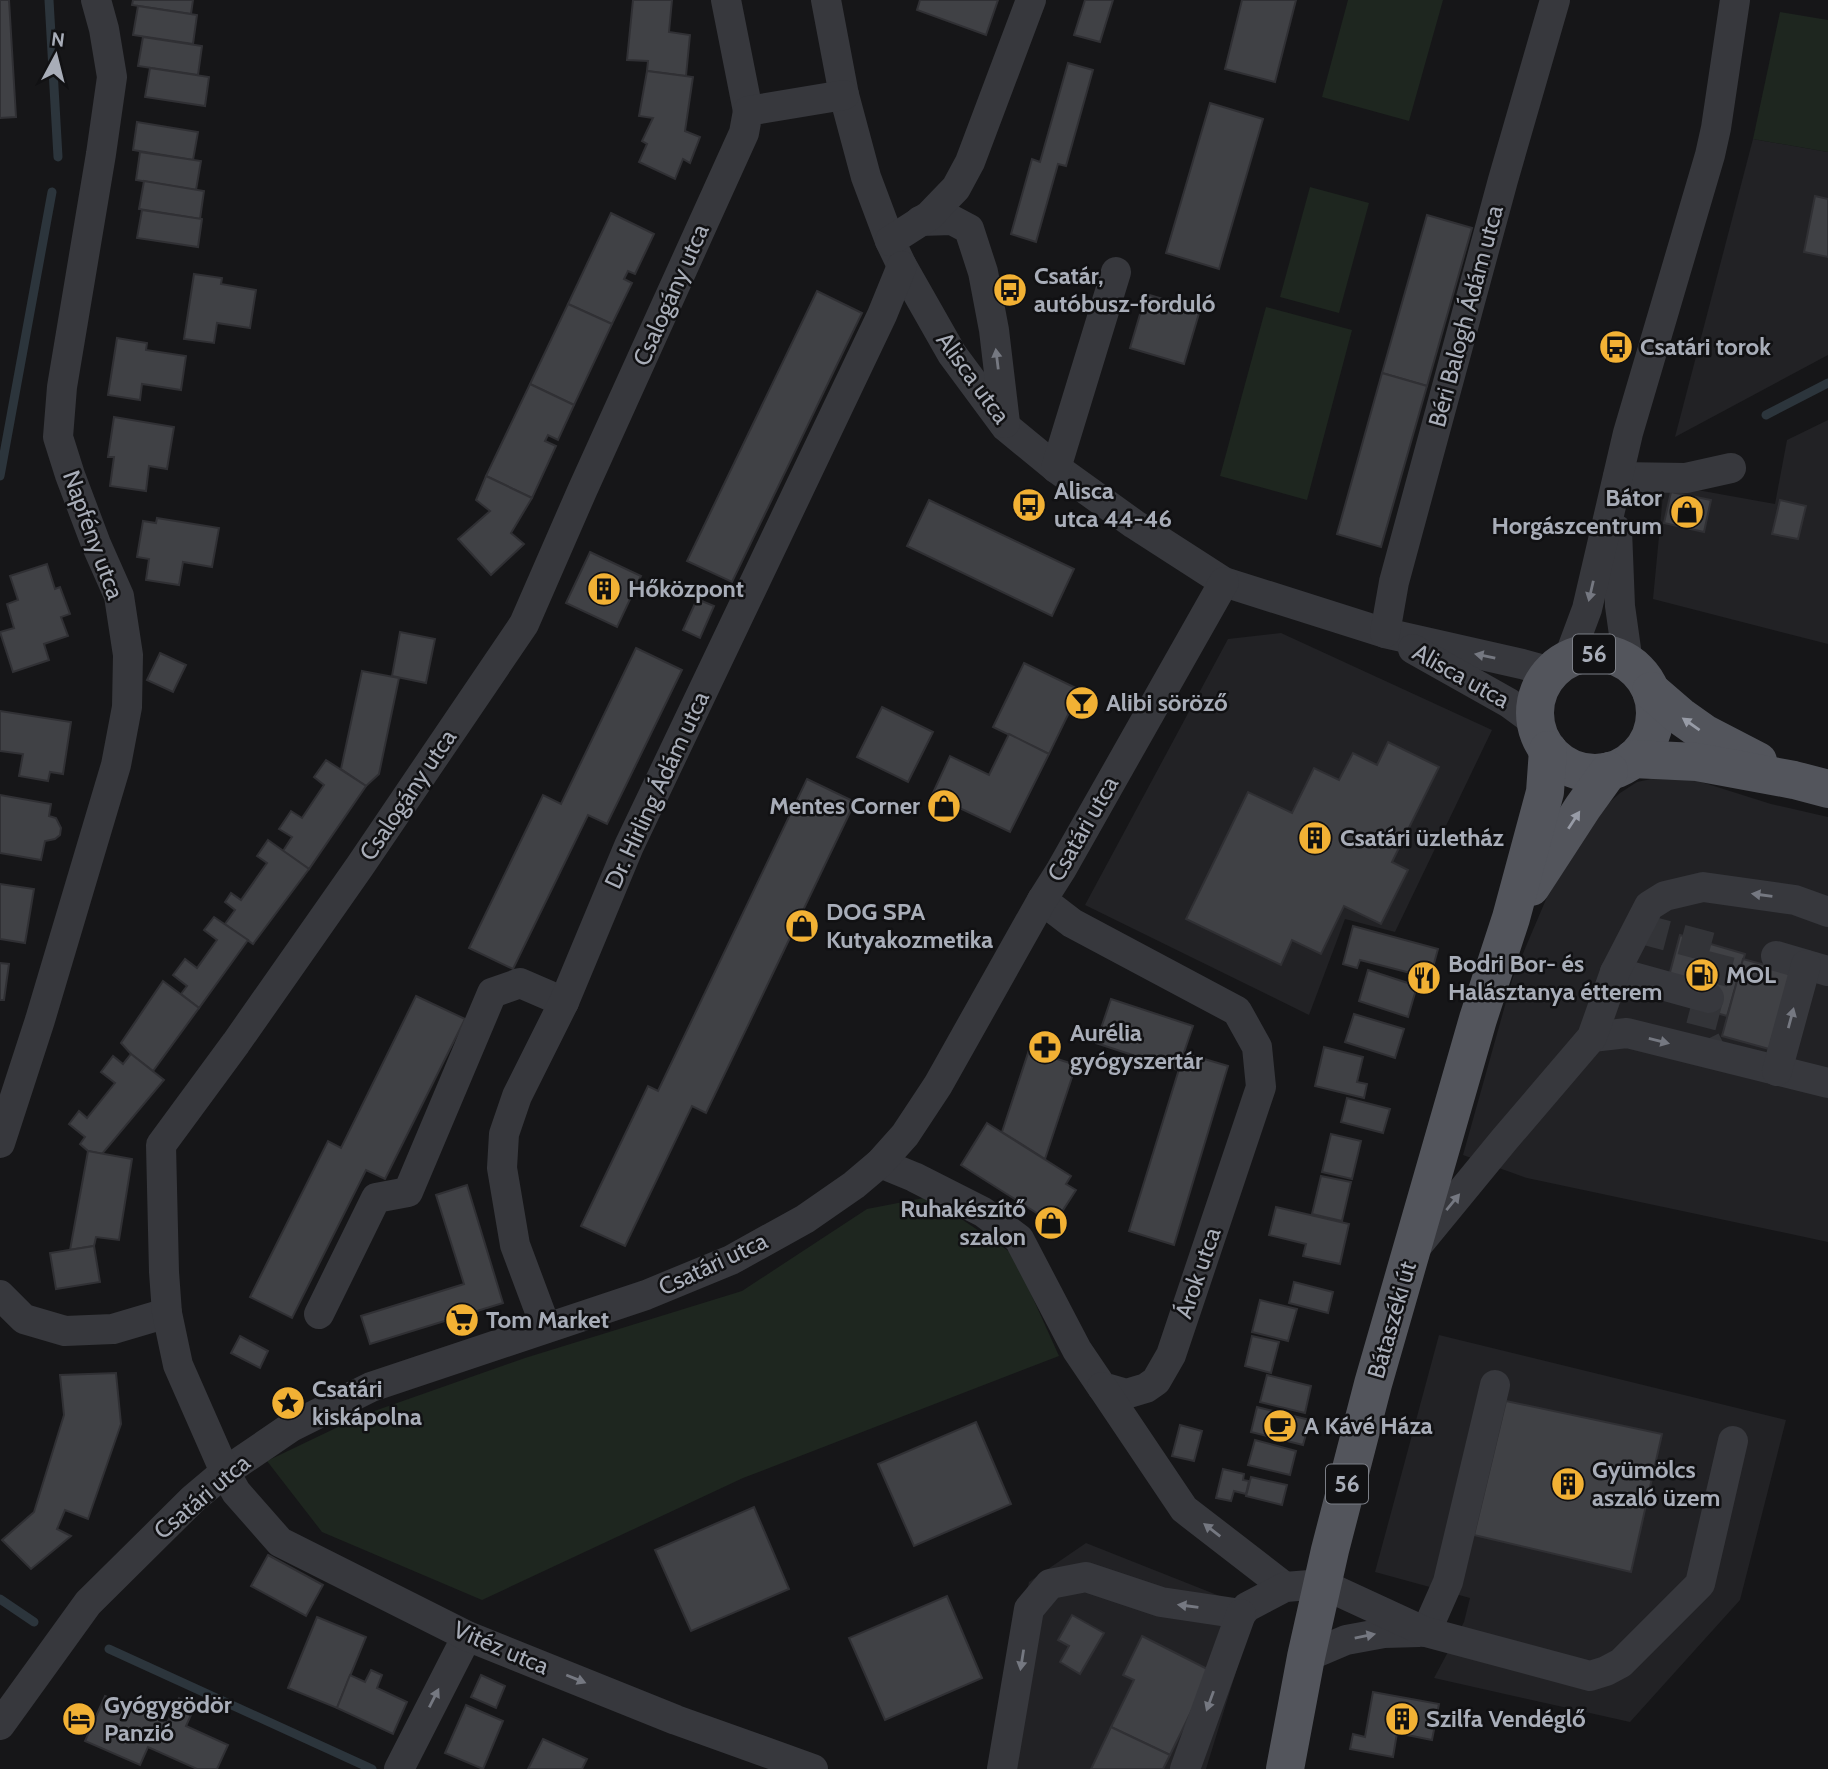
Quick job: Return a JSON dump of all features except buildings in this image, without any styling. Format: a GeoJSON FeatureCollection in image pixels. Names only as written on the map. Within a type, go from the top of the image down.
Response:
{"type":"FeatureCollection","features":[{"type":"Feature","properties":{"kind":"main road","name":"56"},"geometry":{"type":"LineString","coordinates":[[1511,918],[1545,792],[1542,736],[1535,708],[1538,695],[1543,683],[1559,666],[1582,655],[1598,653],[1614,656],[1680,716],[1704,733],[1811,785]]}},
{"type":"Feature","properties":{"kind":"main road","name":"56"},"geometry":{"type":"LineString","coordinates":[[1511,918],[1583,807],[1621,765],[1642,750],[1649,739],[1655,715],[1639,677]]}},
{"type":"Feature","properties":{"kind":"main road","name":"56"},"geometry":{"type":"LineString","coordinates":[[1542,736],[1558,760],[1582,772],[1595,773],[1621,765],[1697,762],[1811,785]]}},
{"type":"Feature","properties":{"kind":"main road","name":"Bátaszéki út"},"geometry":{"type":"LineString","coordinates":[[1285,1769],[1306,1657],[1303,1586],[1373,1384],[1478,1019],[1511,918]]}},
{"type":"Feature","properties":{"kind":"street","name":"Napfény utca"},"geometry":{"type":"LineString","coordinates":[[0,1143],[40,1020],[116,765],[127,706],[128,655],[119,596],[91,532],[58,437],[62,387],[102,154],[112,77],[96,0]]}},
{"type":"Feature","properties":{"kind":"street","name":"Csalogány utca"},"geometry":{"type":"LineString","coordinates":[[225,1472],[178,1365],[167,1313],[161,1145],[360,866],[524,624],[744,133],[748,111],[726,0]]}},
{"type":"Feature","properties":{"kind":"street","name":"Alisca utca"},"geometry":{"type":"LineString","coordinates":[[826,0],[844,95],[866,177],[896,254],[952,354],[1006,426],[1056,468],[1134,524],[1224,582],[1385,634],[1522,664],[1559,666]]}},
{"type":"Feature","properties":{"kind":"street"},"geometry":{"type":"LineString","coordinates":[[896,254],[920,221],[929,216],[956,188],[970,162],[1031,0]]}},
{"type":"Feature","properties":{"kind":"street","name":"Béri Balogh Ádám utca"},"geometry":{"type":"LineString","coordinates":[[1385,634],[1394,582],[1503,180],[1555,0]]}},
{"type":"Feature","properties":{"kind":"street"},"geometry":{"type":"LineString","coordinates":[[1559,666],[1587,609],[1628,433],[1716,128],[1735,0]]}},
{"type":"Feature","properties":{"kind":"street"},"geometry":{"type":"LineString","coordinates":[[748,111],[844,95]]}},
{"type":"Feature","properties":{"kind":"street"},"geometry":{"type":"LineString","coordinates":[[920,221],[952,220],[969,229],[984,272],[1006,426]]}},
{"type":"Feature","properties":{"kind":"street","name":"Dr. Hirling Ádám utca"},"geometry":{"type":"LineString","coordinates":[[546,1328],[515,1245],[502,1168],[505,1134],[517,1096],[564,1002],[629,846],[882,315],[896,254]]}},
{"type":"Feature","properties":{"kind":"street"},"geometry":{"type":"LineString","coordinates":[[1056,468],[1116,272]]}},
{"type":"Feature","properties":{"kind":"street"},"geometry":{"type":"LineString","coordinates":[[1618,477],[1686,478],[1731,468]]}},
{"type":"Feature","properties":{"kind":"street"},"geometry":{"type":"LineString","coordinates":[[1618,477],[1616,548],[1620,606],[1639,677]]}},
{"type":"Feature","properties":{"kind":"street","name":"Csatári utca"},"geometry":{"type":"LineString","coordinates":[[0,1725],[88,1603],[193,1499],[225,1472],[291,1427],[371,1387],[646,1295],[731,1260],[805,1219],[880,1163],[905,1135],[938,1085],[1224,582]]}},
{"type":"Feature","properties":{"kind":"street","name":"Alisca utca"},"geometry":{"type":"LineString","coordinates":[[1385,634],[1509,703],[1542,736]]}},
{"type":"Feature","properties":{"kind":"street"},"geometry":{"type":"LineString","coordinates":[[1410,1255],[1592,1037],[1615,972],[1649,906],[1665,896],[1703,887],[1795,900],[1828,912]]}},
{"type":"Feature","properties":{"kind":"street","name":"Árok utca"},"geometry":{"type":"LineString","coordinates":[[1042,900],[1072,923],[1237,1011],[1257,1047],[1261,1087],[1171,1355],[1156,1381],[1146,1388],[1126,1394],[1102,1387]]}},
{"type":"Feature","properties":{"kind":"street"},"geometry":{"type":"LineString","coordinates":[[1776,956],[1817,968],[1777,1070]]}},
{"type":"Feature","properties":{"kind":"street"},"geometry":{"type":"LineString","coordinates":[[1615,972],[1709,998]]}},
{"type":"Feature","properties":{"kind":"street"},"geometry":{"type":"LineString","coordinates":[[318,1314],[376,1198],[408,1192],[492,993],[520,983],[564,1002]]}},
{"type":"Feature","properties":{"kind":"street"},"geometry":{"type":"LineString","coordinates":[[1592,1037],[1627,1033],[1828,1083]]}},
{"type":"Feature","properties":{"kind":"street"},"geometry":{"type":"LineString","coordinates":[[880,1163],[983,1212],[1019,1239],[1077,1350],[1184,1509],[1303,1586],[1426,1632],[1590,1676],[1621,1663],[1700,1584],[1733,1441]]}},
{"type":"Feature","properties":{"kind":"street"},"geometry":{"type":"LineString","coordinates":[[0,1295],[24,1318],[65,1331],[113,1329],[167,1313]]}},
{"type":"Feature","properties":{"kind":"street"},"geometry":{"type":"LineString","coordinates":[[1426,1632],[1448,1582],[1495,1385]]}},
{"type":"Feature","properties":{"kind":"street","name":"Vitéz utca"},"geometry":{"type":"LineString","coordinates":[[225,1472],[247,1507],[280,1542],[467,1636],[676,1720],[813,1769]]}},
{"type":"Feature","properties":{"kind":"street"},"geometry":{"type":"LineString","coordinates":[[1002,1769],[1029,1609],[1050,1584],[1086,1577],[1161,1602],[1241,1614]]}},
{"type":"Feature","properties":{"kind":"street"},"geometry":{"type":"LineString","coordinates":[[1185,1769],[1241,1614],[1247,1607],[1303,1586]]}},
{"type":"Feature","properties":{"kind":"street"},"geometry":{"type":"LineString","coordinates":[[1306,1657],[1346,1640],[1384,1633],[1426,1632]]}},
{"type":"Feature","properties":{"kind":"street"},"geometry":{"type":"LineString","coordinates":[[401,1764],[467,1636]]}},
{"type":"Feature","properties":{"kind":"shaded area"},"geometry":{"type":"Polygon","coordinates":[[[1348,0],[1443,0],[1409,121],[1322,97],[1348,0]]]}},
{"type":"Feature","properties":{"kind":"shaded area"},"geometry":{"type":"Polygon","coordinates":[[[1780,12],[1828,20],[1828,152],[1753,139],[1780,12]]]}},
{"type":"Feature","properties":{"kind":"shaded area"},"geometry":{"type":"Polygon","coordinates":[[[1753,139],[1828,152],[1828,355],[1675,437],[1753,139]]]}},
{"type":"Feature","properties":{"kind":"shaded area"},"geometry":{"type":"Polygon","coordinates":[[[1310,187],[1369,203],[1339,313],[1280,297],[1310,187]]]}},
{"type":"Feature","properties":{"kind":"shaded area"},"geometry":{"type":"Polygon","coordinates":[[[1266,307],[1352,330],[1307,500],[1220,476],[1266,307]]]}},
{"type":"Feature","properties":{"kind":"shaded area"},"geometry":{"type":"Polygon","coordinates":[[[1828,420],[1828,644],[1653,599],[1664,484],[1775,504],[1787,440],[1828,420]]]}},
{"type":"Feature","properties":{"kind":"shaded area"},"geometry":{"type":"Polygon","coordinates":[[[1281,633],[1492,730],[1395,932],[1345,919],[1309,1015],[1085,905],[1228,639],[1281,633]]]}},
{"type":"Feature","properties":{"kind":"shaded area"},"geometry":{"type":"Polygon","coordinates":[[[1651,779],[1695,780],[1771,804],[1828,817],[1828,1242],[1527,1178],[1463,1155],[1513,977],[1547,897],[1603,808],[1637,782],[1651,779]]]}},
{"type":"Feature","properties":{"kind":"shaded area"},"geometry":{"type":"Polygon","coordinates":[[[929,1197],[1013,1254],[1059,1356],[743,1478],[482,1600],[322,1532],[267,1461],[363,1415],[525,1358],[742,1291],[867,1209],[929,1197]]]}},
{"type":"Feature","properties":{"kind":"shaded area"},"geometry":{"type":"Polygon","coordinates":[[[1439,1335],[1786,1420],[1740,1600],[1630,1722],[1434,1678],[1464,1622],[1470,1598],[1375,1572],[1439,1335]]]}},
{"type":"Feature","properties":{"kind":"shaded area"},"geometry":{"type":"Polygon","coordinates":[[[1086,1543],[1255,1610],[1206,1769],[987,1769],[1029,1582],[1086,1543]]]}},
{"type":"Feature","properties":{"kind":"waterway"},"geometry":{"type":"LineString","coordinates":[[49,0],[58,157]]}},
{"type":"Feature","properties":{"kind":"waterway"},"geometry":{"type":"LineString","coordinates":[[0,476],[52,192]]}},
{"type":"Feature","properties":{"kind":"waterway"},"geometry":{"type":"LineString","coordinates":[[1766,415],[1828,383]]}},
{"type":"Feature","properties":{"kind":"waterway"},"geometry":{"type":"LineString","coordinates":[[0,1599],[34,1622]]}},
{"type":"Feature","properties":{"kind":"waterway"},"geometry":{"type":"LineString","coordinates":[[109,1649],[372,1769]]}},
{"type":"Feature","properties":{"kind":"tunnel"},"geometry":{"type":"LineString","coordinates":[[1638,928],[1721,950],[1700,1030],[1712,1054]]}},
{"type":"Feature","properties":{"kind":"place","name":"Csatár, autóbusz-forduló"},"geometry":{"type":"Point","coordinates":[1010,290]}},
{"type":"Feature","properties":{"kind":"place","name":"Csatári torok"},"geometry":{"type":"Point","coordinates":[1616,347]}},
{"type":"Feature","properties":{"kind":"place","name":"Alisca utca 44-46"},"geometry":{"type":"Point","coordinates":[1029,505]}},
{"type":"Feature","properties":{"kind":"place","name":"Bátor Horgászcentrum"},"geometry":{"type":"Point","coordinates":[1687,512]}},
{"type":"Feature","properties":{"kind":"place","name":"Hőközpont"},"geometry":{"type":"Point","coordinates":[604,589]}},
{"type":"Feature","properties":{"kind":"place","name":"Alibi söröző"},"geometry":{"type":"Point","coordinates":[1082,703]}},
{"type":"Feature","properties":{"kind":"place","name":"Mentes Corner"},"geometry":{"type":"Point","coordinates":[944,806]}},
{"type":"Feature","properties":{"kind":"place","name":"Csatári üzletház"},"geometry":{"type":"Point","coordinates":[1315,838]}},
{"type":"Feature","properties":{"kind":"place","name":"DOG SPA Kutyakozmetika"},"geometry":{"type":"Point","coordinates":[802,926]}},
{"type":"Feature","properties":{"kind":"place","name":"MOL"},"geometry":{"type":"Point","coordinates":[1702,975]}},
{"type":"Feature","properties":{"kind":"place","name":"Bodri Bor- és Halásztanya étterem"},"geometry":{"type":"Point","coordinates":[1424,978]}},
{"type":"Feature","properties":{"kind":"place","name":"Aurélia gyógyszertár"},"geometry":{"type":"Point","coordinates":[1045,1047]}},
{"type":"Feature","properties":{"kind":"place","name":"Ruhakészítő szalon"},"geometry":{"type":"Point","coordinates":[1051,1223]}},
{"type":"Feature","properties":{"kind":"place","name":"Tom Market"},"geometry":{"type":"Point","coordinates":[462,1320]}},
{"type":"Feature","properties":{"kind":"place","name":"Csatári kiskápolna"},"geometry":{"type":"Point","coordinates":[288,1403]}},
{"type":"Feature","properties":{"kind":"place","name":"A Kávé Háza"},"geometry":{"type":"Point","coordinates":[1280,1426]}},
{"type":"Feature","properties":{"kind":"place","name":"Gyümölcs aszaló üzem"},"geometry":{"type":"Point","coordinates":[1568,1484]}},
{"type":"Feature","properties":{"kind":"place","name":"Gyógygödör Panzió"},"geometry":{"type":"Point","coordinates":[79,1719]}},
{"type":"Feature","properties":{"kind":"place","name":"Szilfa Vendéglő"},"geometry":{"type":"Point","coordinates":[1402,1719]}}]}
